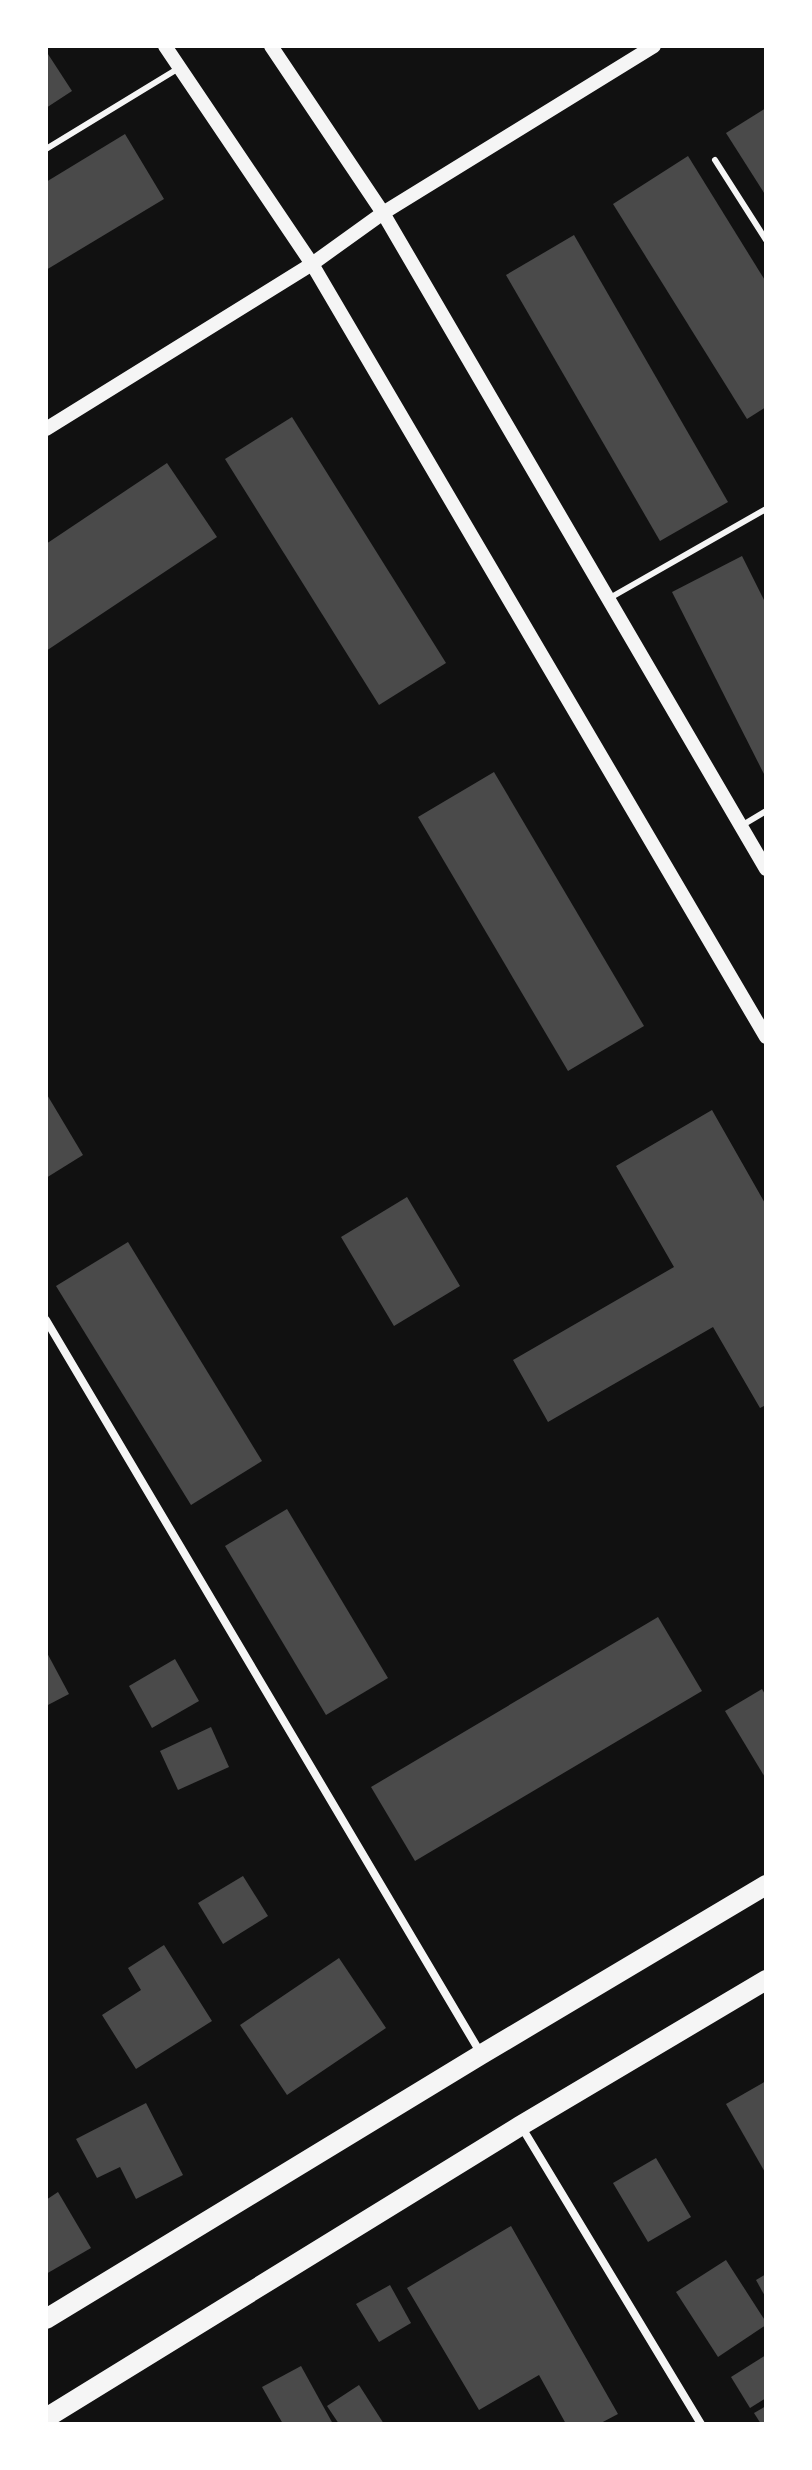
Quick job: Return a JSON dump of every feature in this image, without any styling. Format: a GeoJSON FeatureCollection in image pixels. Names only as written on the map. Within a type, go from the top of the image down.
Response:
{"type":"FeatureCollection","features":[{"type":"Feature","properties":{"kind":"main road"},"geometry":{"type":"LineString","coordinates":[[46,2319],[766,1885]]}},
{"type":"Feature","properties":{"kind":"main road"},"geometry":{"type":"LineString","coordinates":[[46,2418],[520,2126],[766,1980]]}},
{"type":"Feature","properties":{"kind":"street"},"geometry":{"type":"LineString","coordinates":[[165,46],[312,264],[766,1037]]}},
{"type":"Feature","properties":{"kind":"street"},"geometry":{"type":"LineString","coordinates":[[271,46],[383,213],[766,869]]}},
{"type":"Feature","properties":{"kind":"street"},"geometry":{"type":"LineString","coordinates":[[46,429],[312,264],[383,213],[654,46]]}},
{"type":"Feature","properties":{"kind":"street"},"geometry":{"type":"LineString","coordinates":[[46,1320],[482,2054]]}},
{"type":"Feature","properties":{"kind":"street"},"geometry":{"type":"LineString","coordinates":[[520,2126],[701,2424]]}},
{"type":"Feature","properties":{"kind":"lane"},"geometry":{"type":"LineString","coordinates":[[46,149],[179,68]]}},
{"type":"Feature","properties":{"kind":"lane"},"geometry":{"type":"LineString","coordinates":[[715,160],[766,240]]}},
{"type":"Feature","properties":{"kind":"lane"},"geometry":{"type":"LineString","coordinates":[[608,599],[766,509]]}},
{"type":"Feature","properties":{"kind":"lane"},"geometry":{"type":"LineString","coordinates":[[741,826],[766,811]]}},
{"type":"Feature","properties":{"kind":"building"},"geometry":{"type":"Polygon","coordinates":[[[46,51],[72,91],[46,108],[46,51]]]}},
{"type":"Feature","properties":{"kind":"building"},"geometry":{"type":"Polygon","coordinates":[[[766,108],[766,196],[726,133],[766,108]]]}},
{"type":"Feature","properties":{"kind":"building"},"geometry":{"type":"Polygon","coordinates":[[[125,134],[164,199],[46,270],[46,182],[125,134]]]}},
{"type":"Feature","properties":{"kind":"building"},"geometry":{"type":"Polygon","coordinates":[[[688,156],[766,282],[766,407],[747,419],[613,204],[688,156]]]}},
{"type":"Feature","properties":{"kind":"building"},"geometry":{"type":"Polygon","coordinates":[[[574,235],[728,502],[660,541],[506,275],[574,235]]]}},
{"type":"Feature","properties":{"kind":"building"},"geometry":{"type":"Polygon","coordinates":[[[292,417],[446,663],[379,705],[225,459],[292,417]]]}},
{"type":"Feature","properties":{"kind":"building"},"geometry":{"type":"Polygon","coordinates":[[[167,463],[217,537],[46,651],[46,544],[167,463]]]}},
{"type":"Feature","properties":{"kind":"building"},"geometry":{"type":"Polygon","coordinates":[[[742,556],[766,604],[766,778],[672,592],[742,556]]]}},
{"type":"Feature","properties":{"kind":"building"},"geometry":{"type":"Polygon","coordinates":[[[494,772],[644,1026],[568,1071],[418,817],[494,772]]]}},
{"type":"Feature","properties":{"kind":"building"},"geometry":{"type":"Polygon","coordinates":[[[46,1093],[83,1155],[46,1178],[46,1093]]]}},
{"type":"Feature","properties":{"kind":"building"},"geometry":{"type":"Polygon","coordinates":[[[712,1110],[766,1205],[766,1405],[760,1408],[713,1327],[548,1422],[513,1360],[674,1267],[616,1166],[712,1110]]]}},
{"type":"Feature","properties":{"kind":"building"},"geometry":{"type":"Polygon","coordinates":[[[407,1197],[460,1286],[394,1326],[341,1237],[407,1197]]]}},
{"type":"Feature","properties":{"kind":"building"},"geometry":{"type":"Polygon","coordinates":[[[128,1242],[262,1461],[191,1505],[56,1286],[128,1242]]]}},
{"type":"Feature","properties":{"kind":"building"},"geometry":{"type":"Polygon","coordinates":[[[287,1509],[388,1678],[326,1715],[225,1546],[287,1509]]]}},
{"type":"Feature","properties":{"kind":"building"},"geometry":{"type":"Polygon","coordinates":[[[658,1617],[702,1691],[415,1861],[371,1787],[658,1617]]]}},
{"type":"Feature","properties":{"kind":"building"},"geometry":{"type":"Polygon","coordinates":[[[46,1651],[69,1694],[46,1706],[46,1651]]]}},
{"type":"Feature","properties":{"kind":"building"},"geometry":{"type":"Polygon","coordinates":[[[175,1659],[199,1701],[152,1728],[129,1686],[175,1659]]]}},
{"type":"Feature","properties":{"kind":"building"},"geometry":{"type":"Polygon","coordinates":[[[762,1689],[766,1696],[766,1779],[725,1711],[762,1689]]]}},
{"type":"Feature","properties":{"kind":"building"},"geometry":{"type":"Polygon","coordinates":[[[211,1727],[229,1767],[178,1790],[160,1751],[211,1727]]]}},
{"type":"Feature","properties":{"kind":"building"},"geometry":{"type":"Polygon","coordinates":[[[243,1876],[268,1916],[223,1944],[198,1903],[243,1876]]]}},
{"type":"Feature","properties":{"kind":"building"},"geometry":{"type":"Polygon","coordinates":[[[164,1945],[212,2021],[136,2069],[102,2015],[141,1990],[128,1968],[164,1945]]]}},
{"type":"Feature","properties":{"kind":"building"},"geometry":{"type":"Polygon","coordinates":[[[339,1958],[386,2028],[287,2095],[240,2025],[339,1958]]]}},
{"type":"Feature","properties":{"kind":"building"},"geometry":{"type":"Polygon","coordinates":[[[766,2081],[766,2174],[726,2104],[766,2081]]]}},
{"type":"Feature","properties":{"kind":"building"},"geometry":{"type":"Polygon","coordinates":[[[146,2103],[183,2175],[136,2199],[120,2167],[97,2178],[76,2139],[146,2103]]]}},
{"type":"Feature","properties":{"kind":"building"},"geometry":{"type":"Polygon","coordinates":[[[656,2158],[691,2217],[648,2242],[613,2183],[656,2158]]]}},
{"type":"Feature","properties":{"kind":"building"},"geometry":{"type":"Polygon","coordinates":[[[58,2192],[91,2248],[46,2274],[46,2200],[58,2192]]]}},
{"type":"Feature","properties":{"kind":"building"},"geometry":{"type":"Polygon","coordinates":[[[511,2226],[618,2414],[599,2424],[566,2424],[539,2375],[479,2410],[407,2288],[511,2226]]]}},
{"type":"Feature","properties":{"kind":"building"},"geometry":{"type":"Polygon","coordinates":[[[726,2260],[766,2325],[718,2357],[676,2292],[726,2260]]]}},
{"type":"Feature","properties":{"kind":"building"},"geometry":{"type":"Polygon","coordinates":[[[766,2274],[766,2298],[756,2280],[766,2274]]]}},
{"type":"Feature","properties":{"kind":"building"},"geometry":{"type":"Polygon","coordinates":[[[390,2285],[411,2323],[379,2342],[356,2304],[390,2285]]]}},
{"type":"Feature","properties":{"kind":"building"},"geometry":{"type":"Polygon","coordinates":[[[766,2355],[766,2398],[750,2408],[731,2377],[766,2355]]]}},
{"type":"Feature","properties":{"kind":"building"},"geometry":{"type":"Polygon","coordinates":[[[301,2366],[333,2424],[283,2424],[262,2387],[301,2366]]]}},
{"type":"Feature","properties":{"kind":"building"},"geometry":{"type":"Polygon","coordinates":[[[359,2385],[384,2424],[339,2424],[327,2406],[359,2385]]]}},
{"type":"Feature","properties":{"kind":"building"},"geometry":{"type":"Polygon","coordinates":[[[766,2406],[766,2424],[761,2424],[754,2413],[766,2406]]]}}]}
